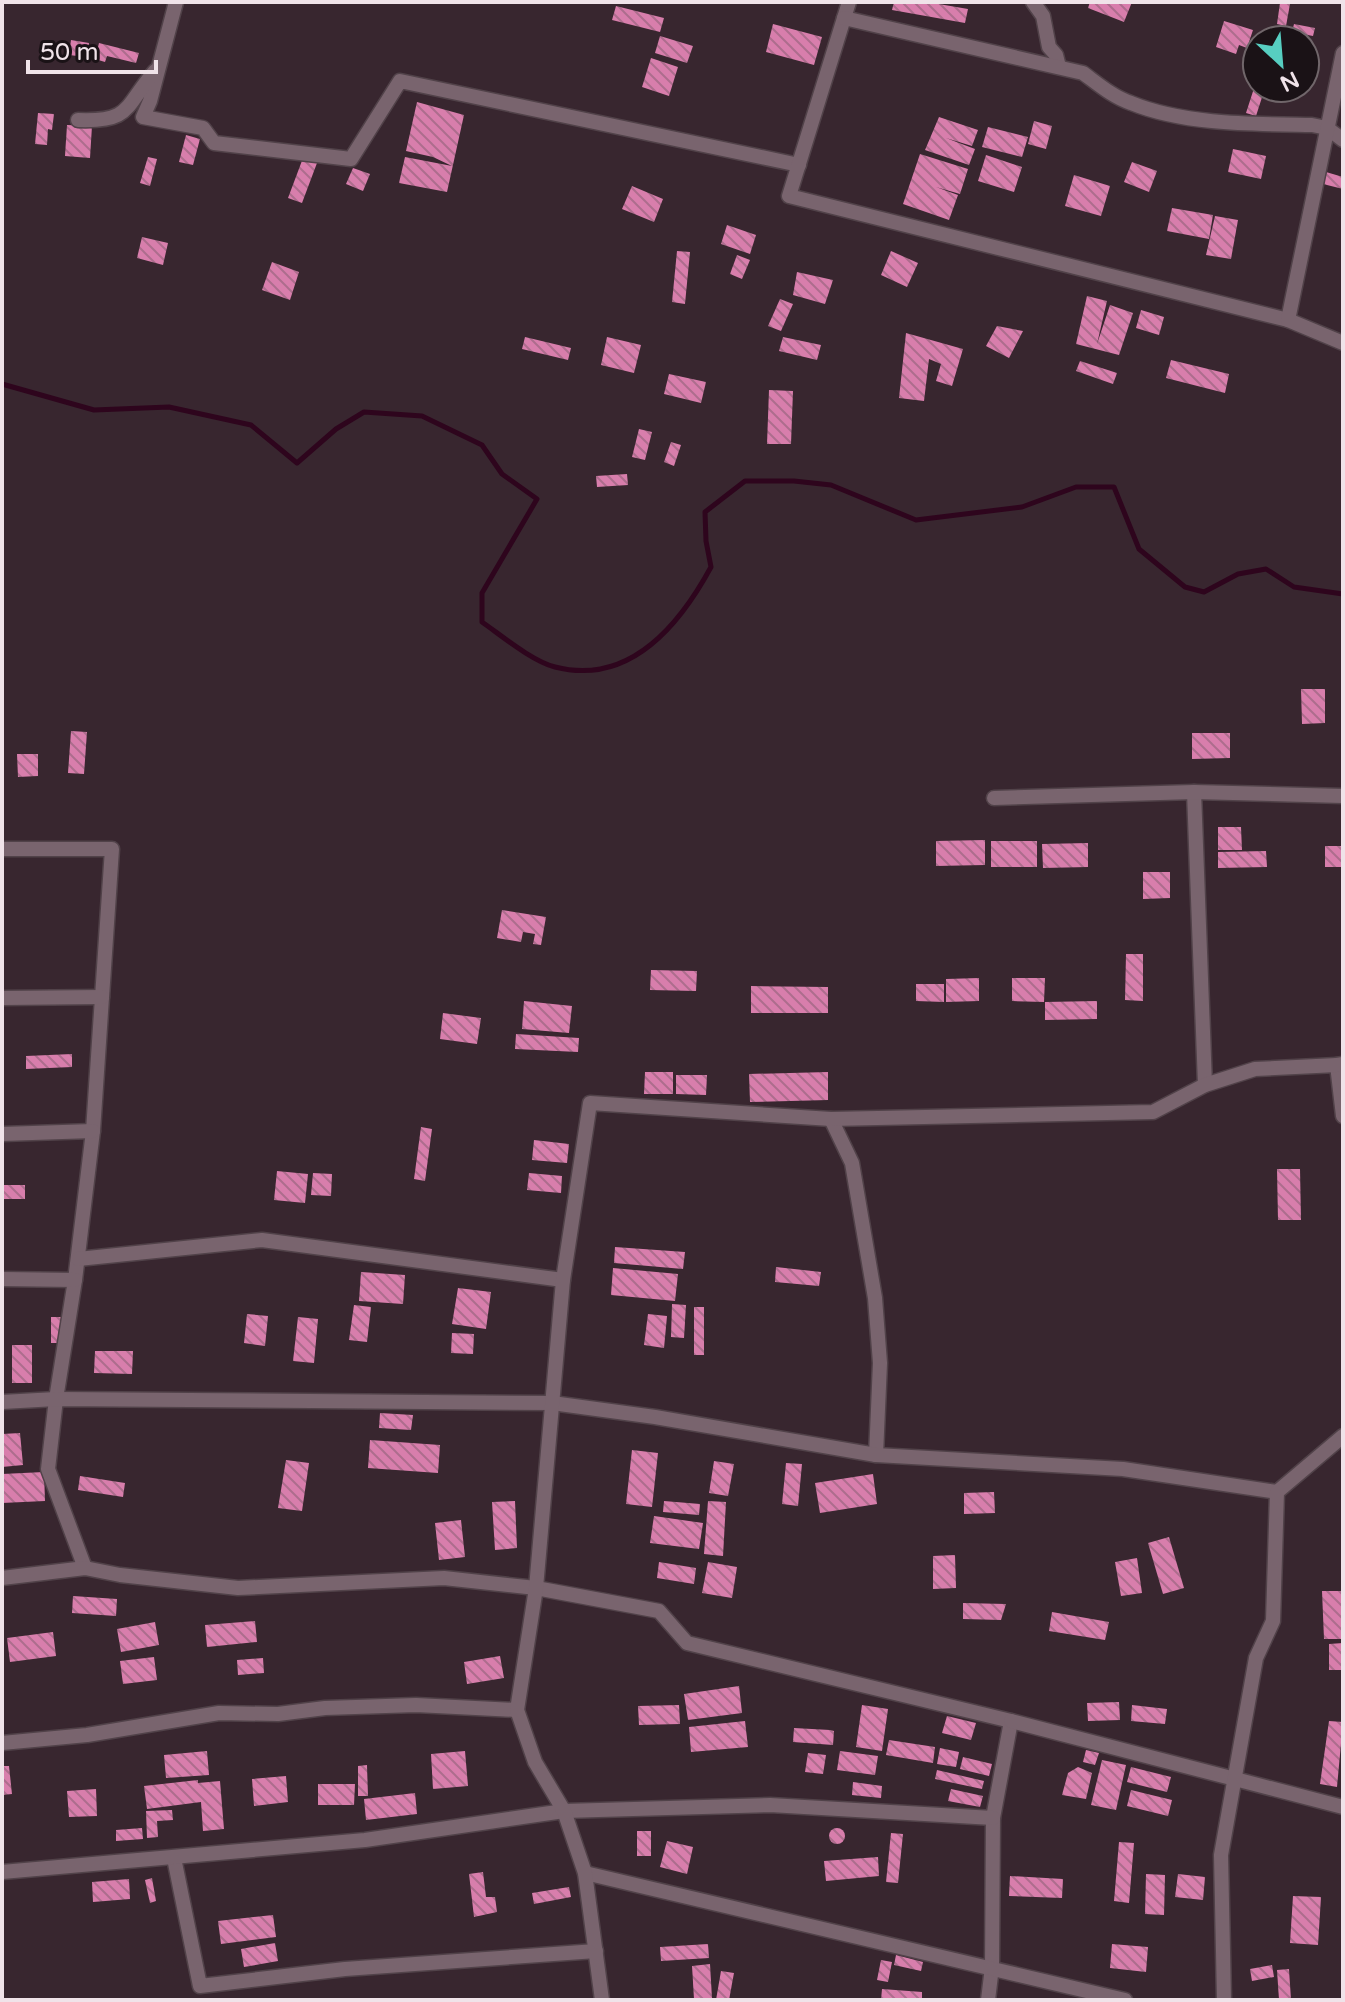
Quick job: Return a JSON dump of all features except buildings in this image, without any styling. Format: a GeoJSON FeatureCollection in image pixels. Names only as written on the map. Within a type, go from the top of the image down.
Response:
{"type":"FeatureCollection","features":[{"type":"Feature","properties":{"kind":"street"},"geometry":{"type":"LineString","coordinates":[[176,2],[143,117],[203,128],[214,143],[351,159],[400,81],[799,165]]}},
{"type":"Feature","properties":{"kind":"street"},"geometry":{"type":"LineString","coordinates":[[849,2],[789,196],[1288,320],[1343,343]]}},
{"type":"Feature","properties":{"kind":"street"},"geometry":{"type":"LineString","coordinates":[[1033,2],[1043,16],[1049,47],[1056,55],[1059,67]]}},
{"type":"Feature","properties":{"kind":"street"},"geometry":{"type":"LineString","coordinates":[[844,18],[1083,73],[1131,103],[1193,119],[1312,125],[1327,128],[1343,140]]}},
{"type":"Feature","properties":{"kind":"street"},"geometry":{"type":"LineString","coordinates":[[1288,320],[1343,53]]}},
{"type":"Feature","properties":{"kind":"street"},"geometry":{"type":"LineString","coordinates":[[78,120],[116,118],[127,109],[157,68]]}},
{"type":"Feature","properties":{"kind":"street"},"geometry":{"type":"LineString","coordinates":[[994,798],[1194,792],[1343,796]]}},
{"type":"Feature","properties":{"kind":"street"},"geometry":{"type":"LineString","coordinates":[[1194,792],[1205,1085]]}},
{"type":"Feature","properties":{"kind":"street"},"geometry":{"type":"LineString","coordinates":[[2,849],[112,849],[93,1131],[48,1469],[85,1568]]}},
{"type":"Feature","properties":{"kind":"street"},"geometry":{"type":"LineString","coordinates":[[2,998],[102,997]]}},
{"type":"Feature","properties":{"kind":"street"},"geometry":{"type":"LineString","coordinates":[[602,2000],[585,1873],[564,1811],[535,1762],[517,1710],[536,1588],[563,1280],[590,1103],[831,1119],[1153,1112],[1205,1085],[1255,1069],[1340,1065],[1343,1116]]}},
{"type":"Feature","properties":{"kind":"street"},"geometry":{"type":"LineString","coordinates":[[831,1119],[852,1163],[875,1298],[880,1363],[876,1455]]}},
{"type":"Feature","properties":{"kind":"street"},"geometry":{"type":"LineString","coordinates":[[2,1134],[93,1131]]}},
{"type":"Feature","properties":{"kind":"street"},"geometry":{"type":"LineString","coordinates":[[78,1259],[262,1240],[563,1280]]}},
{"type":"Feature","properties":{"kind":"street"},"geometry":{"type":"LineString","coordinates":[[2,1279],[75,1280]]}},
{"type":"Feature","properties":{"kind":"street"},"geometry":{"type":"LineString","coordinates":[[2,1402],[56,1399],[552,1403],[655,1417],[876,1455],[1123,1469],[1277,1492]]}},
{"type":"Feature","properties":{"kind":"street"},"geometry":{"type":"LineString","coordinates":[[1224,2000],[1221,1855],[1256,1658],[1273,1621],[1277,1492],[1343,1436]]}},
{"type":"Feature","properties":{"kind":"street"},"geometry":{"type":"LineString","coordinates":[[2,1578],[85,1568],[120,1575],[238,1588],[444,1578],[536,1588],[659,1611],[687,1643],[1011,1721],[1343,1807]]}},
{"type":"Feature","properties":{"kind":"street"},"geometry":{"type":"LineString","coordinates":[[2,1743],[87,1735],[219,1713],[278,1714],[325,1708],[416,1705],[517,1710]]}},
{"type":"Feature","properties":{"kind":"street"},"geometry":{"type":"LineString","coordinates":[[988,2000],[992,1967],[993,1818],[1011,1721]]}},
{"type":"Feature","properties":{"kind":"street"},"geometry":{"type":"LineString","coordinates":[[2,1872],[365,1840],[564,1811],[770,1805],[993,1818]]}},
{"type":"Feature","properties":{"kind":"street"},"geometry":{"type":"LineString","coordinates":[[174,1858],[200,1986],[345,1969],[596,1951]]}},
{"type":"Feature","properties":{"kind":"street"},"geometry":{"type":"LineString","coordinates":[[585,1873],[1125,2000]]}},
{"type":"Feature","properties":{"kind":"waterway"},"geometry":{"type":"LineString","coordinates":[[2,384],[94,410],[169,407],[251,425],[297,463],[336,429],[364,412],[422,416],[482,445],[502,474],[537,499],[482,593],[482,622],[527,654],[555,667],[582,671],[606,668],[649,646],[667,630],[684,610],[711,567],[705,512],[745,481],[831,485],[916,520],[1022,507],[1076,487],[1114,487],[1139,549],[1185,587],[1204,592],[1238,574],[1266,569],[1294,587],[1343,594]]}}]}
